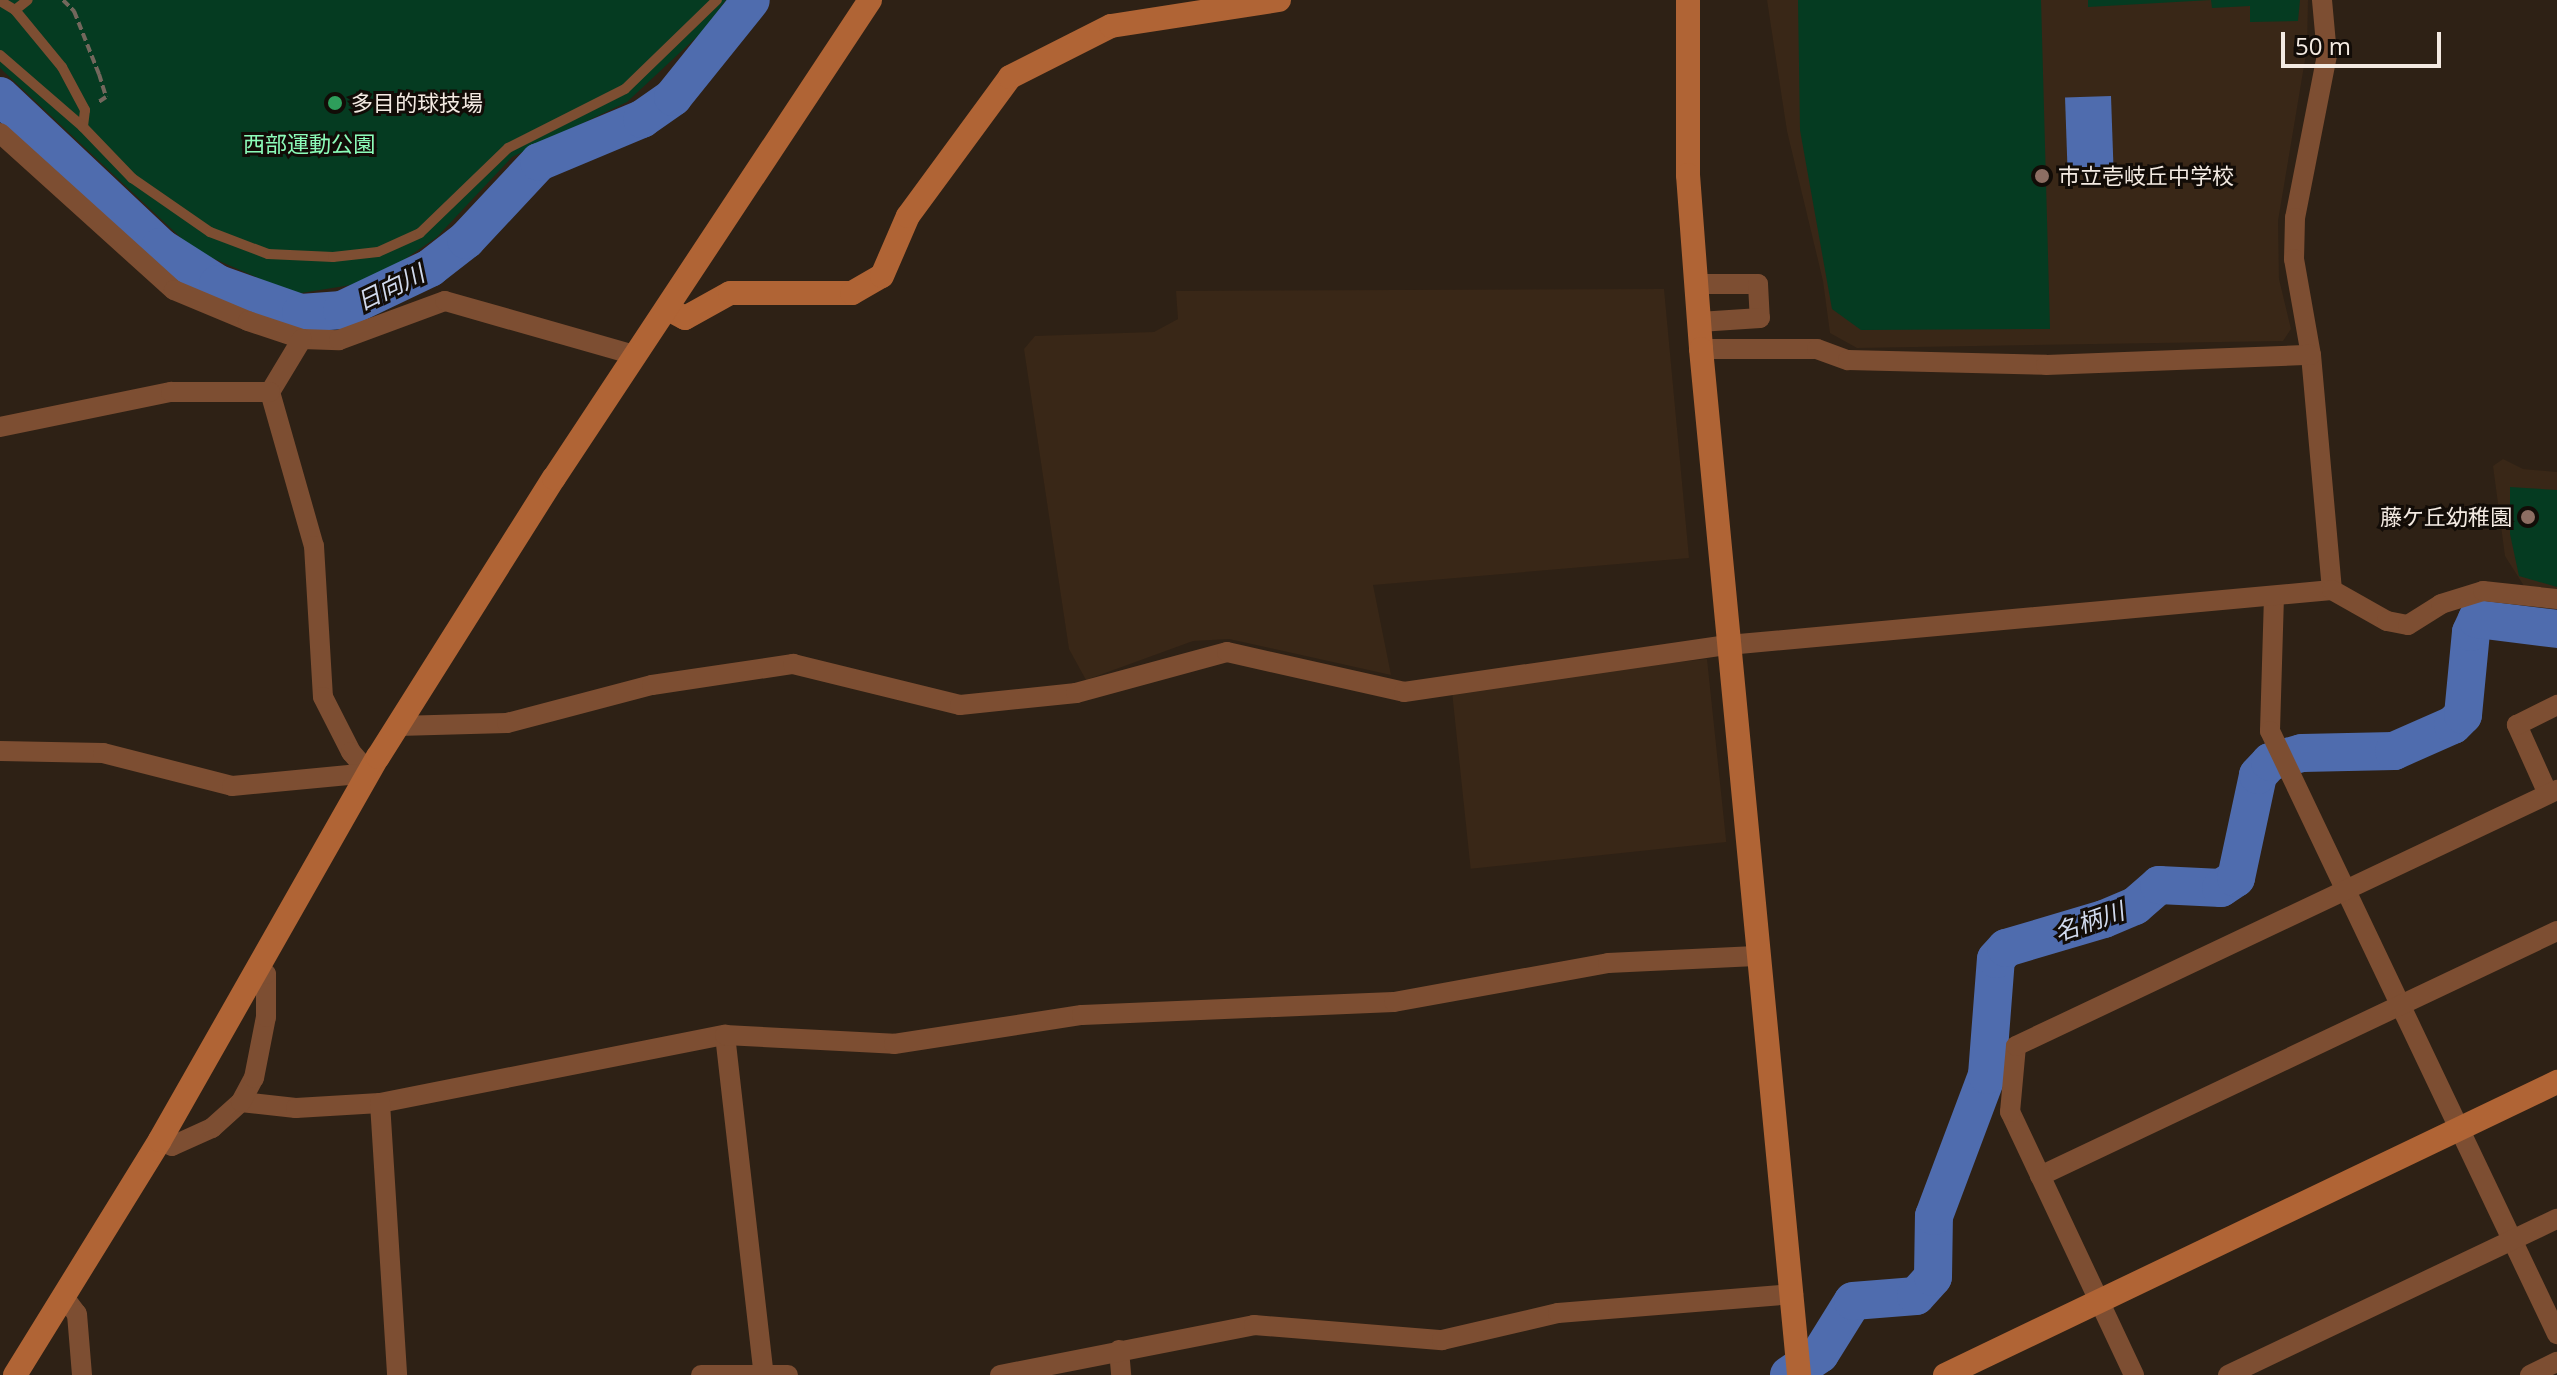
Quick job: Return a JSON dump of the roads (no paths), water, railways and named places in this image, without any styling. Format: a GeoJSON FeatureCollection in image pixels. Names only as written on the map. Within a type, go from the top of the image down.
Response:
{"type":"FeatureCollection","features":[{"type":"Feature","properties":{"kind":"street"},"geometry":{"type":"LineString","coordinates":[[15,1375],[160,1140],[398,726],[635,355],[870,0]]}},
{"type":"Feature","properties":{"kind":"street"},"geometry":{"type":"LineString","coordinates":[[668,309],[685,318],[730,293],[852,293],[882,276],[908,216],[1010,77],[1111,26],[1279,0]]}},
{"type":"Feature","properties":{"kind":"street"},"geometry":{"type":"LineString","coordinates":[[1688,0],[1688,175],[1701,349],[1756,956],[1799,1375]]}},
{"type":"Feature","properties":{"kind":"street"},"geometry":{"type":"LineString","coordinates":[[2322,0],[2327,55],[2295,218],[2294,259],[2311,355],[2332,590]]}},
{"type":"Feature","properties":{"kind":"street"},"geometry":{"type":"LineString","coordinates":[[0,133],[174,290],[302,339],[339,340],[445,301],[635,355]]}},
{"type":"Feature","properties":{"kind":"street"},"geometry":{"type":"LineString","coordinates":[[1696,284],[1758,284],[1760,318],[1699,322]]}},
{"type":"Feature","properties":{"kind":"street"},"geometry":{"type":"LineString","coordinates":[[302,339],[270,392],[314,546],[323,697],[351,752],[369,773]]}},
{"type":"Feature","properties":{"kind":"street"},"geometry":{"type":"LineString","coordinates":[[1701,349],[1817,349],[1848,360],[2046,365],[2311,355]]}},
{"type":"Feature","properties":{"kind":"street"},"geometry":{"type":"LineString","coordinates":[[0,427],[171,392],[270,392]]}},
{"type":"Feature","properties":{"kind":"street"},"geometry":{"type":"LineString","coordinates":[[398,726],[507,723],[652,685],[793,664],[960,705],[1076,693],[1227,652],[1404,692],[1728,645],[2332,590],[2387,621],[2408,625],[2441,604],[2483,591],[2557,599]]}},
{"type":"Feature","properties":{"kind":"street"},"geometry":{"type":"LineString","coordinates":[[2274,596],[2270,731],[2398,1006],[2557,1334]]}},
{"type":"Feature","properties":{"kind":"street"},"geometry":{"type":"LineString","coordinates":[[2134,1375],[2101,1299],[2010,1112],[2016,1046],[2552,792],[2517,725],[2557,705]]}},
{"type":"Feature","properties":{"kind":"street"},"geometry":{"type":"LineString","coordinates":[[0,751],[103,753],[232,786],[369,773]]}},
{"type":"Feature","properties":{"kind":"street"},"geometry":{"type":"LineString","coordinates":[[2040,1176],[2557,931]]}},
{"type":"Feature","properties":{"kind":"street"},"geometry":{"type":"LineString","coordinates":[[241,1102],[296,1108],[380,1103],[725,1035],[894,1044],[1082,1015],[1394,1002],[1608,963],[1756,956]]}},
{"type":"Feature","properties":{"kind":"street"},"geometry":{"type":"LineString","coordinates":[[160,1140],[172,1146],[212,1128],[241,1102],[254,1078],[266,1017],[266,974],[258,968]]}},
{"type":"Feature","properties":{"kind":"street"},"geometry":{"type":"LineString","coordinates":[[725,1035],[764,1374]]}},
{"type":"Feature","properties":{"kind":"street"},"geometry":{"type":"LineString","coordinates":[[1945,1375],[2557,1082]]}},
{"type":"Feature","properties":{"kind":"street"},"geometry":{"type":"LineString","coordinates":[[380,1103],[397,1375]]}},
{"type":"Feature","properties":{"kind":"street"},"geometry":{"type":"LineString","coordinates":[[2228,1375],[2557,1219]]}},
{"type":"Feature","properties":{"kind":"street"},"geometry":{"type":"LineString","coordinates":[[64,1297],[77,1314],[82,1375]]}},
{"type":"Feature","properties":{"kind":"street"},"geometry":{"type":"LineString","coordinates":[[1000,1375],[1254,1325],[1442,1340],[1558,1313],[1793,1304]]}},
{"type":"Feature","properties":{"kind":"street"},"geometry":{"type":"LineString","coordinates":[[1119,1350],[1121,1375]]}},
{"type":"Feature","properties":{"kind":"street"},"geometry":{"type":"LineString","coordinates":[[2530,1375],[2557,1362]]}},
{"type":"Feature","properties":{"kind":"street"},"geometry":{"type":"LineString","coordinates":[[701,1375],[788,1375]]}},
{"type":"Feature","properties":{"kind":"lane"},"geometry":{"type":"LineString","coordinates":[[15,10],[28,0]]}},
{"type":"Feature","properties":{"kind":"lane"},"geometry":{"type":"LineString","coordinates":[[0,55],[83,127],[132,178],[210,232],[268,254],[333,257],[378,252],[420,233],[508,148],[625,89],[717,0]]}},
{"type":"Feature","properties":{"kind":"lane"},"geometry":{"type":"LineString","coordinates":[[0,1],[15,10],[62,67],[85,110],[83,127]]}},
{"type":"Feature","properties":{"kind":"water"},"geometry":{"type":"Polygon","coordinates":[[[2111,96],[2114,171],[2068,173],[2065,98],[2111,96]]]}},
{"type":"Feature","properties":{"kind":"waterway","name":"日向川"},"geometry":{"type":"LineString","coordinates":[[0,96],[160,247],[218,284],[301,313],[342,310],[430,268],[466,240],[539,162],[642,119],[673,97],[751,0]]}},
{"type":"Feature","properties":{"kind":"waterway","name":"名柄川"},"geometry":{"type":"LineString","coordinates":[[1789,1375],[1820,1354],[1853,1301],[1916,1296],[1933,1277],[1934,1216],[1987,1075],[1996,959],[2006,948],[2104,919],[2135,906],[2159,885],[2221,888],[2236,878],[2258,775],[2270,762],[2302,753],[2394,751],[2453,725],[2463,715],[2471,632],[2477,619],[2557,629]]}},
{"type":"Feature","properties":{"kind":"place","name":"多目的球技場"},"geometry":{"type":"Point","coordinates":[335,103]}},
{"type":"Feature","properties":{"kind":"place","name":"市立壱岐丘中学校"},"geometry":{"type":"Point","coordinates":[2042,176]}},
{"type":"Feature","properties":{"kind":"place","name":"藤ケ丘幼稚園"},"geometry":{"type":"Point","coordinates":[2528,517]}},
{"type":"Feature","properties":{"kind":"park label","name":"西部運動公園"},"geometry":{"type":"Point","coordinates":[309,144]}}]}
